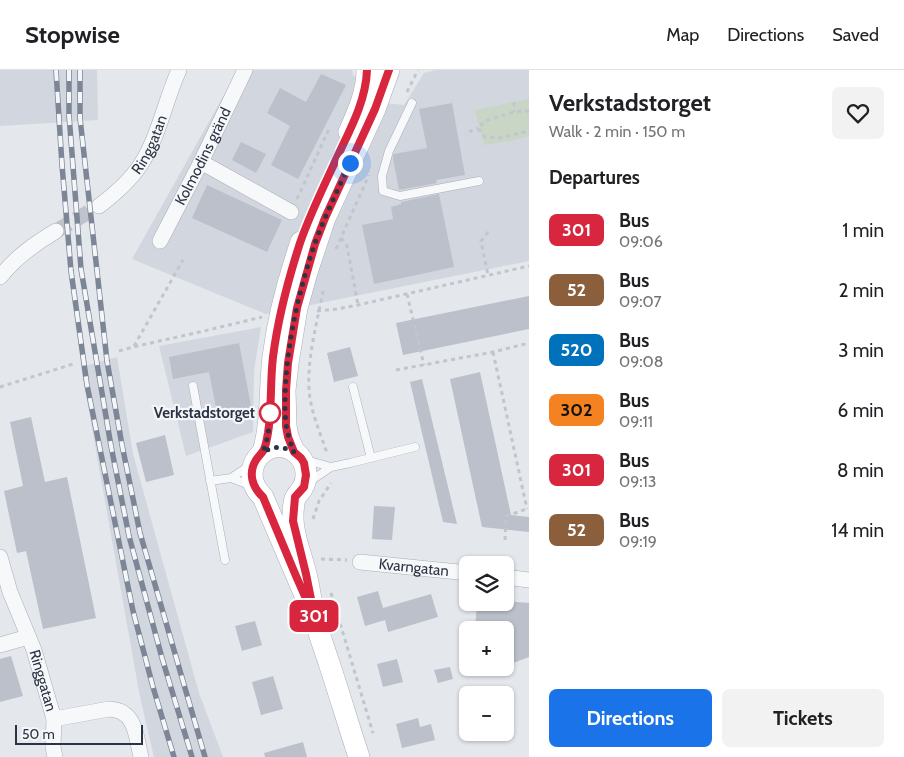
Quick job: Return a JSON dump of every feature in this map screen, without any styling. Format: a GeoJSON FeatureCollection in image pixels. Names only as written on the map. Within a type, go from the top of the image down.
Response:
{"type":"FeatureCollection","features":[{"type":"Feature","properties":{"kind":"main road"},"geometry":{"type":"LineString","coordinates":[[359,757],[315,619],[252,475],[268,436],[273,360],[282,305],[301,241],[359,109],[366,85],[367,70]]}},
{"type":"Feature","properties":{"kind":"main road"},"geometry":{"type":"LineString","coordinates":[[315,619],[293,521],[306,469],[288,437],[286,426],[288,363],[297,308],[315,244],[375,109],[389,70]]}},
{"type":"Feature","properties":{"kind":"main road"},"geometry":{"type":"LineString","coordinates":[[259,457],[273,448],[279,447],[284,447],[298,455]]}},
{"type":"Feature","properties":{"kind":"main road"},"geometry":{"type":"LineString","coordinates":[[259,492],[269,500],[276,502],[289,500],[299,492]]}},
{"type":"Feature","properties":{"kind":"street","name":"Ringgatan"},"geometry":{"type":"LineString","coordinates":[[99,206],[128,181],[141,164],[154,139],[179,70]]}},
{"type":"Feature","properties":{"kind":"street","name":"Kolmodins gränd"},"geometry":{"type":"LineString","coordinates":[[160,241],[201,162],[245,70]]}},
{"type":"Feature","properties":{"kind":"street"},"geometry":{"type":"LineString","coordinates":[[201,162],[291,212]]}},
{"type":"Feature","properties":{"kind":"street"},"geometry":{"type":"LineString","coordinates":[[0,277],[18,256],[56,231]]}},
{"type":"Feature","properties":{"kind":"street","name":"Ringgatan"},"geometry":{"type":"LineString","coordinates":[[0,557],[10,592],[34,650],[54,719],[109,709],[124,713],[134,727],[141,757]]}},
{"type":"Feature","properties":{"kind":"street","name":"Kvarngatan"},"geometry":{"type":"LineString","coordinates":[[360,562],[459,572]]}},
{"type":"Feature","properties":{"kind":"street"},"geometry":{"type":"LineString","coordinates":[[514,578],[529,580]]}},
{"type":"Feature","properties":{"kind":"street"},"geometry":{"type":"LineString","coordinates":[[0,645],[28,637]]}},
{"type":"Feature","properties":{"kind":"street"},"geometry":{"type":"LineString","coordinates":[[54,719],[53,740],[55,757]]}},
{"type":"Feature","properties":{"kind":"lane"},"geometry":{"type":"LineString","coordinates":[[412,103],[389,151],[382,176],[383,191],[400,196],[479,181]]}},
{"type":"Feature","properties":{"kind":"lane"},"geometry":{"type":"LineString","coordinates":[[192,386],[225,560]]}},
{"type":"Feature","properties":{"kind":"lane"},"geometry":{"type":"LineString","coordinates":[[353,386],[371,458]]}},
{"type":"Feature","properties":{"kind":"lane"},"geometry":{"type":"LineString","coordinates":[[299,492],[331,467],[415,447]]}},
{"type":"Feature","properties":{"kind":"lane"},"geometry":{"type":"LineString","coordinates":[[298,455],[331,467]]}},
{"type":"Feature","properties":{"kind":"lane"},"geometry":{"type":"LineString","coordinates":[[210,482],[231,478],[243,471],[259,457]]}},
{"type":"Feature","properties":{"kind":"lane"},"geometry":{"type":"LineString","coordinates":[[231,478],[259,492]]}},
{"type":"Feature","properties":{"kind":"path"},"geometry":{"type":"LineString","coordinates":[[405,95],[418,70]]}},
{"type":"Feature","properties":{"kind":"path"},"geometry":{"type":"LineString","coordinates":[[514,102],[514,112]]}},
{"type":"Feature","properties":{"kind":"path"},"geometry":{"type":"LineString","coordinates":[[469,132],[478,128],[485,121],[514,112],[529,110]]}},
{"type":"Feature","properties":{"kind":"path"},"geometry":{"type":"LineString","coordinates":[[291,212],[331,125]]}},
{"type":"Feature","properties":{"kind":"path"},"geometry":{"type":"LineString","coordinates":[[478,128],[485,137],[500,138],[529,131]]}},
{"type":"Feature","properties":{"kind":"path"},"geometry":{"type":"LineString","coordinates":[[514,140],[517,135]]}},
{"type":"Feature","properties":{"kind":"path"},"geometry":{"type":"LineString","coordinates":[[335,253],[371,170]]}},
{"type":"Feature","properties":{"kind":"path"},"geometry":{"type":"LineString","coordinates":[[488,232],[481,241],[488,275]]}},
{"type":"Feature","properties":{"kind":"path"},"geometry":{"type":"LineString","coordinates":[[341,238],[347,246],[358,305]]}},
{"type":"Feature","properties":{"kind":"path"},"geometry":{"type":"LineString","coordinates":[[133,347],[184,260]]}},
{"type":"Feature","properties":{"kind":"path"},"geometry":{"type":"LineString","coordinates":[[319,311],[358,305],[529,266]]}},
{"type":"Feature","properties":{"kind":"path"},"geometry":{"type":"LineString","coordinates":[[313,524],[314,514],[319,501],[334,478],[313,412],[309,378],[312,350],[325,284]]}},
{"type":"Feature","properties":{"kind":"path"},"geometry":{"type":"LineString","coordinates":[[407,294],[424,365]]}},
{"type":"Feature","properties":{"kind":"path"},"geometry":{"type":"LineString","coordinates":[[119,351],[266,316]]}},
{"type":"Feature","properties":{"kind":"path"},"geometry":{"type":"LineString","coordinates":[[396,370],[529,344]]}},
{"type":"Feature","properties":{"kind":"path"},"geometry":{"type":"LineString","coordinates":[[492,352],[528,509],[506,516],[505,540]]}},
{"type":"Feature","properties":{"kind":"path"},"geometry":{"type":"LineString","coordinates":[[0,386],[73,364]]}},
{"type":"Feature","properties":{"kind":"path"},"geometry":{"type":"LineString","coordinates":[[318,552],[320,559],[360,562]]}},
{"type":"Feature","properties":{"kind":"path"},"geometry":{"type":"LineString","coordinates":[[329,587],[375,738]]}},
{"type":"Feature","properties":{"kind":"shaded area"},"geometry":{"type":"Polygon","coordinates":[[[0,70],[97,70],[98,120],[0,126],[0,70]]]}},
{"type":"Feature","properties":{"kind":"shaded area"},"geometry":{"type":"Polygon","coordinates":[[[238,70],[352,70],[353,75],[383,103],[404,105],[424,73],[436,70],[529,70],[529,261],[266,314],[132,259],[238,70]]]}},
{"type":"Feature","properties":{"kind":"shaded area"},"geometry":{"type":"Polygon","coordinates":[[[261,327],[254,371],[253,432],[186,456],[159,346],[261,327]]]}},
{"type":"Feature","properties":{"kind":"shaded area"},"geometry":{"type":"Polygon","coordinates":[[[117,357],[133,454],[199,693],[223,757],[154,757],[140,697],[81,367],[117,357]]]}},
{"type":"Feature","properties":{"kind":"green space"},"geometry":{"type":"Polygon","coordinates":[[[529,99],[529,136],[484,145],[475,110],[529,99]]]}},
{"type":"Feature","properties":{"kind":"building"},"geometry":{"type":"Polygon","coordinates":[[[321,74],[346,85],[298,179],[271,165],[290,126],[267,113],[280,88],[306,102],[321,74]]]}},
{"type":"Feature","properties":{"kind":"building"},"geometry":{"type":"Polygon","coordinates":[[[452,103],[465,175],[436,180],[437,183],[399,190],[393,158],[394,154],[427,148],[419,109],[452,103]]]}},
{"type":"Feature","properties":{"kind":"building"},"geometry":{"type":"Polygon","coordinates":[[[241,142],[266,154],[256,173],[232,160],[241,142]]]}},
{"type":"Feature","properties":{"kind":"building"},"geometry":{"type":"Polygon","coordinates":[[[207,185],[282,220],[267,252],[192,218],[207,185]]]}},
{"type":"Feature","properties":{"kind":"building"},"geometry":{"type":"Polygon","coordinates":[[[439,194],[454,267],[374,284],[362,225],[393,219],[391,207],[401,204],[401,202],[439,194]]]}},
{"type":"Feature","properties":{"kind":"building"},"geometry":{"type":"Polygon","coordinates":[[[529,296],[529,329],[403,355],[396,323],[529,296]]]}},
{"type":"Feature","properties":{"kind":"building"},"geometry":{"type":"Polygon","coordinates":[[[239,343],[252,411],[218,418],[209,372],[173,379],[169,357],[239,343]]]}},
{"type":"Feature","properties":{"kind":"building"},"geometry":{"type":"Polygon","coordinates":[[[350,347],[358,376],[334,382],[327,353],[350,347]]]}},
{"type":"Feature","properties":{"kind":"building"},"geometry":{"type":"Polygon","coordinates":[[[480,372],[511,515],[529,517],[529,532],[482,527],[450,379],[480,372]]]}},
{"type":"Feature","properties":{"kind":"building"},"geometry":{"type":"Polygon","coordinates":[[[422,379],[457,524],[443,522],[410,382],[422,379]]]}},
{"type":"Feature","properties":{"kind":"building"},"geometry":{"type":"Polygon","coordinates":[[[31,417],[45,482],[67,477],[96,618],[43,629],[26,551],[17,553],[4,491],[23,486],[10,422],[31,417]]]}},
{"type":"Feature","properties":{"kind":"building"},"geometry":{"type":"Polygon","coordinates":[[[165,435],[174,475],[146,482],[136,443],[165,435]]]}},
{"type":"Feature","properties":{"kind":"building"},"geometry":{"type":"Polygon","coordinates":[[[374,506],[395,507],[392,540],[372,539],[374,506]]]}},
{"type":"Feature","properties":{"kind":"building"},"geometry":{"type":"Polygon","coordinates":[[[378,591],[383,608],[431,594],[438,617],[388,632],[385,620],[365,626],[357,597],[378,591]]]}},
{"type":"Feature","properties":{"kind":"building"},"geometry":{"type":"Polygon","coordinates":[[[514,602],[529,603],[529,657],[514,663],[514,621],[476,621],[476,611],[514,611],[514,602]]]}},
{"type":"Feature","properties":{"kind":"building"},"geometry":{"type":"Polygon","coordinates":[[[255,621],[262,645],[242,651],[235,626],[255,621]]]}},
{"type":"Feature","properties":{"kind":"building"},"geometry":{"type":"Polygon","coordinates":[[[11,656],[23,696],[0,702],[0,659],[11,656]]]}},
{"type":"Feature","properties":{"kind":"building"},"geometry":{"type":"Polygon","coordinates":[[[397,659],[403,682],[383,687],[377,664],[397,659]]]}},
{"type":"Feature","properties":{"kind":"building"},"geometry":{"type":"Polygon","coordinates":[[[450,667],[453,679],[438,683],[434,670],[450,667]]]}},
{"type":"Feature","properties":{"kind":"building"},"geometry":{"type":"Polygon","coordinates":[[[273,676],[283,709],[261,715],[252,682],[273,676]]]}},
{"type":"Feature","properties":{"kind":"building"},"geometry":{"type":"Polygon","coordinates":[[[418,718],[420,727],[431,724],[435,740],[402,748],[396,724],[418,718]]]}},
{"type":"Feature","properties":{"kind":"building"},"geometry":{"type":"Polygon","coordinates":[[[303,742],[307,757],[265,757],[264,753],[303,742]]]}},
{"type":"Feature","properties":{"kind":"tunnel"},"geometry":{"type":"LineString","coordinates":[[56,231],[99,206]]}},
{"type":"Feature","properties":{"kind":"railway"},"geometry":{"type":"LineString","coordinates":[[56,70],[71,271],[87,385],[133,611],[174,757]]}},
{"type":"Feature","properties":{"kind":"railway"},"geometry":{"type":"LineString","coordinates":[[69,70],[69,115],[81,269],[111,446],[129,536],[162,658],[192,757]]}},
{"type":"Feature","properties":{"kind":"railway"},"geometry":{"type":"LineString","coordinates":[[80,70],[80,118],[107,361],[122,445],[140,533],[205,757]]}},
{"type":"Feature","properties":{"kind":"bus line","name":"301"},"geometry":{"type":"LineString","coordinates":[[367,70],[366,85],[359,109],[318,199],[291,271],[277,330],[268,436],[263,452],[258,456],[252,468],[252,481],[258,493],[263,497],[315,619],[293,521],[295,497],[304,487],[306,469],[301,458],[294,452],[286,426],[285,408],[288,363],[297,308],[315,244],[375,109],[389,70]]}},
{"type":"Feature","properties":{"kind":"place","name":"Verkstadstorget"},"geometry":{"type":"Point","coordinates":[270,413]}},
{"type":"Feature","properties":{"kind":"route"},"geometry":{"type":"LineString","coordinates":[[270,413],[268,436],[263,452],[268,449],[284,447],[294,452],[288,437],[285,408],[288,363],[297,308],[315,244],[350,163]]}}]}
